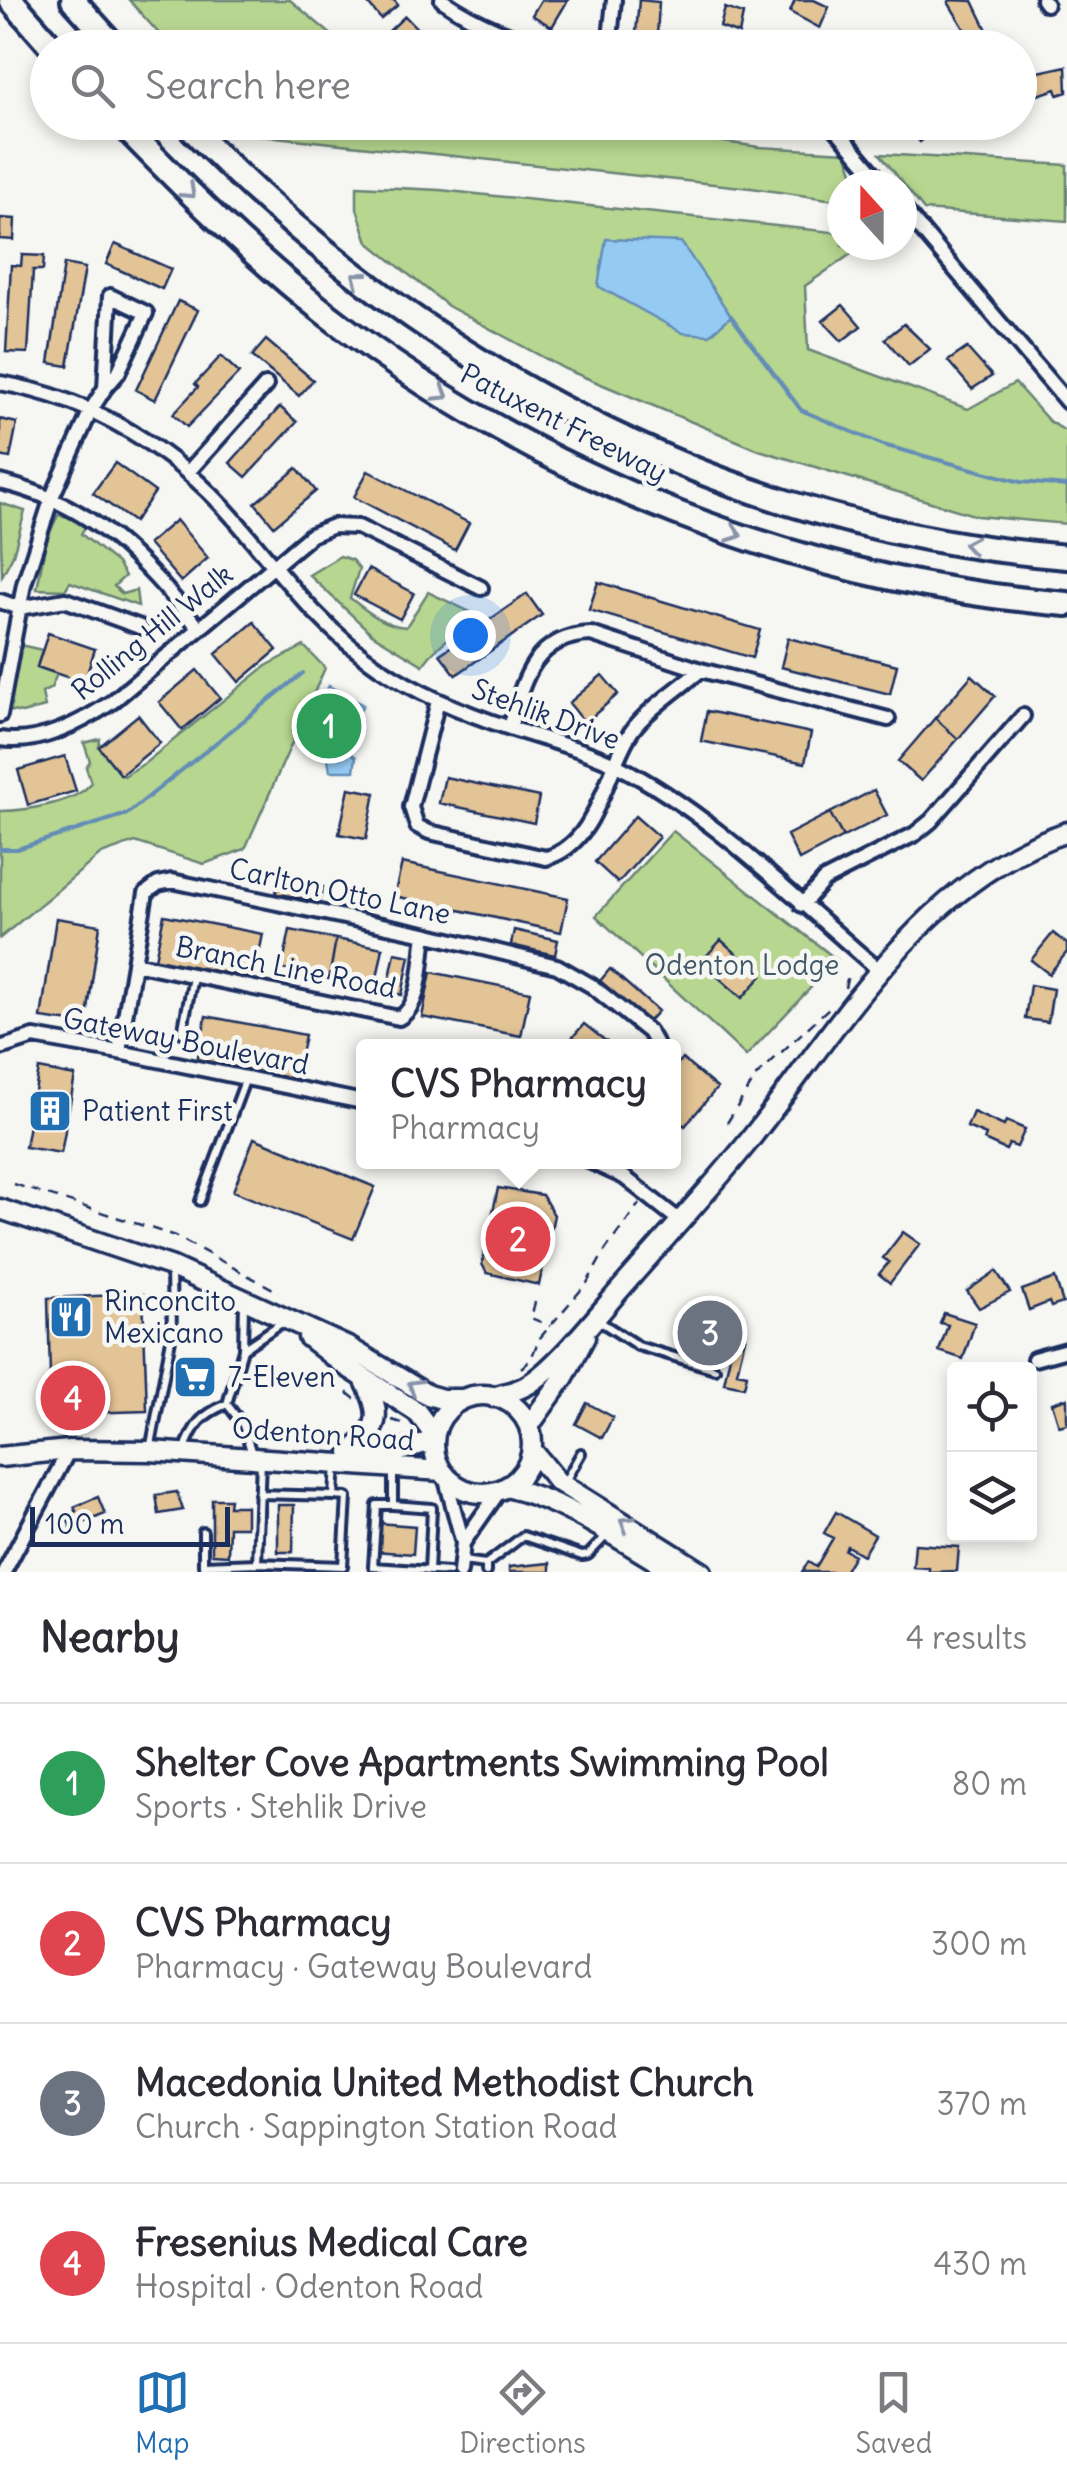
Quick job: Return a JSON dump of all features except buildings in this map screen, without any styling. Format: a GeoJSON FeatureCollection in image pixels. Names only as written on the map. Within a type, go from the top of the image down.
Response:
{"type":"FeatureCollection","features":[{"type":"Feature","properties":{"kind":"highway"},"geometry":{"type":"LineString","coordinates":[[11,0],[37,30]]}},
{"type":"Feature","properties":{"kind":"highway"},"geometry":{"type":"LineString","coordinates":[[74,0],[100,30]]}},
{"type":"Feature","properties":{"kind":"highway","name":"Patuxent Freeway"},"geometry":{"type":"LineString","coordinates":[[138,140],[247,247],[324,312],[399,367],[539,450],[669,510],[744,538],[816,559],[970,593],[1067,604]]}},
{"type":"Feature","properties":{"kind":"highway","name":"Patuxent Freeway"},"geometry":{"type":"LineString","coordinates":[[204,140],[281,215],[354,276],[494,372],[621,439],[757,492],[828,514],[957,543],[1067,557]]}},
{"type":"Feature","properties":{"kind":"main road"},"geometry":{"type":"LineString","coordinates":[[0,1209],[170,1266],[244,1298],[350,1348],[428,1395],[464,1400],[493,1396],[532,1383],[595,1319],[742,1150],[880,971],[964,888],[1007,857],[1067,832]]}},
{"type":"Feature","properties":{"kind":"main road"},"geometry":{"type":"LineString","coordinates":[[529,1426],[564,1377],[595,1319]]}},
{"type":"Feature","properties":{"kind":"main road"},"geometry":{"type":"LineString","coordinates":[[289,1322],[417,1412],[434,1437]]}},
{"type":"Feature","properties":{"kind":"main road"},"geometry":{"type":"LineString","coordinates":[[343,1458],[366,1440],[376,1423],[374,1400],[363,1377]]}},
{"type":"Feature","properties":{"kind":"main road"},"geometry":{"type":"LineString","coordinates":[[493,1396],[512,1405],[529,1426],[532,1450],[527,1466],[504,1488]]}},
{"type":"Feature","properties":{"kind":"main road"},"geometry":{"type":"LineString","coordinates":[[464,1400],[447,1410],[434,1437],[435,1458],[458,1487],[474,1492],[504,1488],[556,1502],[674,1572]]}},
{"type":"Feature","properties":{"kind":"main road","name":"Odenton Road"},"geometry":{"type":"LineString","coordinates":[[343,1458],[397,1452],[434,1437]]}},
{"type":"Feature","properties":{"kind":"main road","name":"Odenton Road"},"geometry":{"type":"LineString","coordinates":[[0,1457],[68,1450],[256,1454],[343,1458],[444,1474]]}},
{"type":"Feature","properties":{"kind":"main road"},"geometry":{"type":"LineString","coordinates":[[532,1450],[563,1484],[702,1572]]}},
{"type":"Feature","properties":{"kind":"street"},"geometry":{"type":"LineString","coordinates":[[442,0],[495,30]]}},
{"type":"Feature","properties":{"kind":"street"},"geometry":{"type":"LineString","coordinates":[[612,30],[614,0]]}},
{"type":"Feature","properties":{"kind":"street"},"geometry":{"type":"LineString","coordinates":[[845,140],[871,170]]}},
{"type":"Feature","properties":{"kind":"street"},"geometry":{"type":"LineString","coordinates":[[917,225],[1067,402]]}},
{"type":"Feature","properties":{"kind":"street"},"geometry":{"type":"LineString","coordinates":[[0,715],[24,584],[52,497],[92,410],[118,372],[146,313],[110,296],[105,388]]}},
{"type":"Feature","properties":{"kind":"street","name":"Stehlik Drive"},"geometry":{"type":"LineString","coordinates":[[0,382],[92,410],[150,442],[189,471],[310,609],[376,666],[438,702],[615,764],[672,797],[880,971]]}},
{"type":"Feature","properties":{"kind":"street"},"geometry":{"type":"LineString","coordinates":[[189,471],[266,385]]}},
{"type":"Feature","properties":{"kind":"street"},"geometry":{"type":"LineString","coordinates":[[0,482],[52,497],[98,523],[122,541],[199,628]]}},
{"type":"Feature","properties":{"kind":"street","name":"Rolling Hill Walk"},"geometry":{"type":"LineString","coordinates":[[0,739],[16,742],[87,719],[310,535],[333,526],[358,527],[481,588]]}},
{"type":"Feature","properties":{"kind":"street"},"geometry":{"type":"LineString","coordinates":[[0,601],[20,608],[65,600],[140,627]]}},
{"type":"Feature","properties":{"kind":"street"},"geometry":{"type":"LineString","coordinates":[[510,728],[524,677],[535,661],[574,634],[592,634],[701,670],[888,719]]}},
{"type":"Feature","properties":{"kind":"street"},"geometry":{"type":"LineString","coordinates":[[438,702],[411,806],[417,826],[546,858],[573,845],[588,824],[632,730],[701,670]]}},
{"type":"Feature","properties":{"kind":"street"},"geometry":{"type":"LineString","coordinates":[[802,905],[824,880],[915,834],[1022,716]]}},
{"type":"Feature","properties":{"kind":"street","name":"Carlton Otto Lane"},"geometry":{"type":"LineString","coordinates":[[119,1052],[146,892],[172,881],[558,966],[592,986],[652,1039]]}},
{"type":"Feature","properties":{"kind":"street","name":"Branch Line Road"},"geometry":{"type":"LineString","coordinates":[[134,964],[398,1018],[407,1013],[414,1000],[425,934]]}},
{"type":"Feature","properties":{"kind":"street","name":"Gateway Boulevard"},"geometry":{"type":"LineString","coordinates":[[0,1048],[34,1038],[356,1101]]}},
{"type":"Feature","properties":{"kind":"street"},"geometry":{"type":"LineString","coordinates":[[606,1169],[624,1177],[680,1221]]}},
{"type":"Feature","properties":{"kind":"street"},"geometry":{"type":"LineString","coordinates":[[1034,1359],[1067,1350]]}},
{"type":"Feature","properties":{"kind":"street"},"geometry":{"type":"LineString","coordinates":[[4,1572],[68,1450]]}},
{"type":"Feature","properties":{"kind":"street"},"geometry":{"type":"LineString","coordinates":[[444,1474],[463,1543],[460,1566]]}},
{"type":"Feature","properties":{"kind":"street"},"geometry":{"type":"LineString","coordinates":[[463,1543],[504,1488]]}},
{"type":"Feature","properties":{"kind":"lane"},"geometry":{"type":"LineString","coordinates":[[182,1033],[193,976]]}},
{"type":"Feature","properties":{"kind":"lane"},"geometry":{"type":"LineString","coordinates":[[200,1201],[246,1077]]}},
{"type":"Feature","properties":{"kind":"lane"},"geometry":{"type":"LineString","coordinates":[[150,1451],[172,1334],[170,1266]]}},
{"type":"Feature","properties":{"kind":"lane"},"geometry":{"type":"LineString","coordinates":[[228,1404],[243,1349],[244,1298]]}},
{"type":"Feature","properties":{"kind":"lane"},"geometry":{"type":"LineString","coordinates":[[595,1319],[638,1346],[715,1369]]}},
{"type":"Feature","properties":{"kind":"lane"},"geometry":{"type":"LineString","coordinates":[[243,1349],[289,1322]]}},
{"type":"Feature","properties":{"kind":"lane"},"geometry":{"type":"LineString","coordinates":[[192,1452],[194,1424],[206,1413],[228,1404]]}},
{"type":"Feature","properties":{"kind":"lane"},"geometry":{"type":"LineString","coordinates":[[228,1404],[256,1454],[258,1562]]}},
{"type":"Feature","properties":{"kind":"lane"},"geometry":{"type":"LineString","coordinates":[[563,1484],[581,1453]]}},
{"type":"Feature","properties":{"kind":"lane"},"geometry":{"type":"LineString","coordinates":[[334,1496],[343,1458]]}},
{"type":"Feature","properties":{"kind":"lane"},"geometry":{"type":"LineString","coordinates":[[393,1466],[393,1506]]}},
{"type":"Feature","properties":{"kind":"lane"},"geometry":{"type":"LineString","coordinates":[[204,1532],[203,1565],[258,1562],[343,1566],[347,1497],[259,1494]]}},
{"type":"Feature","properties":{"kind":"lane"},"geometry":{"type":"LineString","coordinates":[[429,1570],[432,1508],[377,1505],[373,1567],[449,1572]]}},
{"type":"Feature","properties":{"kind":"lane"},"geometry":{"type":"LineString","coordinates":[[460,1566],[486,1568],[523,1536],[588,1556],[609,1532]]}},
{"type":"Feature","properties":{"kind":"path"},"geometry":{"type":"LineString","coordinates":[[844,991],[848,974]]}},
{"type":"Feature","properties":{"kind":"path"},"geometry":{"type":"LineString","coordinates":[[727,1123],[756,1075],[834,1002]]}},
{"type":"Feature","properties":{"kind":"path"},"geometry":{"type":"LineString","coordinates":[[14,1184],[175,1236],[273,1289]]}},
{"type":"Feature","properties":{"kind":"path"},"geometry":{"type":"LineString","coordinates":[[522,1368],[639,1204]]}},
{"type":"Feature","properties":{"kind":"path"},"geometry":{"type":"LineString","coordinates":[[535,1302],[532,1318],[551,1326]]}},
{"type":"Feature","properties":{"kind":"green space"},"geometry":{"type":"Polygon","coordinates":[[[129,0],[290,0],[326,30],[156,30],[129,0]]]}},
{"type":"Feature","properties":{"kind":"green space"},"geometry":{"type":"Polygon","coordinates":[[[304,140],[710,140],[846,152],[853,170],[827,170],[827,199],[304,140]]]}},
{"type":"Feature","properties":{"kind":"green space"},"geometry":{"type":"Polygon","coordinates":[[[880,154],[1067,165],[1067,221],[924,210],[917,201],[917,170],[893,170],[880,154]]]}},
{"type":"Feature","properties":{"kind":"green space"},"geometry":{"type":"Polygon","coordinates":[[[357,186],[440,190],[827,231],[827,260],[842,260],[805,286],[808,350],[968,409],[1015,383],[1049,421],[1067,432],[1067,524],[977,516],[759,450],[565,369],[448,306],[368,242],[357,209],[357,186]]]}},
{"type":"Feature","properties":{"kind":"green space"},"geometry":{"type":"Polygon","coordinates":[[[0,503],[25,511],[13,555],[2,576],[0,503]]]}},
{"type":"Feature","properties":{"kind":"green space"},"geometry":{"type":"Polygon","coordinates":[[[58,515],[74,518],[85,527],[81,534],[117,563],[125,576],[114,586],[122,594],[136,590],[138,606],[70,582],[65,590],[37,589],[46,541],[58,515]]]}},
{"type":"Feature","properties":{"kind":"green space"},"geometry":{"type":"Polygon","coordinates":[[[340,556],[352,560],[359,569],[350,598],[383,621],[406,627],[428,592],[477,615],[423,665],[372,634],[309,575],[340,556]]]}},
{"type":"Feature","properties":{"kind":"green space"},"geometry":{"type":"Polygon","coordinates":[[[20,645],[42,650],[37,667],[57,674],[51,688],[42,693],[45,707],[22,713],[6,710],[20,645]]]}},
{"type":"Feature","properties":{"kind":"green space"},"geometry":{"type":"Polygon","coordinates":[[[304,646],[325,668],[245,849],[204,864],[135,842],[101,854],[0,938],[0,811],[49,804],[84,790],[91,783],[84,743],[100,739],[99,747],[124,776],[266,666],[304,646]]]}},
{"type":"Feature","properties":{"kind":"green space","name":"Odenton Lodge"},"geometry":{"type":"Polygon","coordinates":[[[673,831],[837,960],[746,1056],[596,916],[673,831]]]}},
{"type":"Feature","properties":{"kind":"water"},"geometry":{"type":"Polygon","coordinates":[[[606,239],[681,242],[731,316],[710,335],[683,333],[598,286],[606,239]]]}},
{"type":"Feature","properties":{"kind":"water"},"geometry":{"type":"Polygon","coordinates":[[[329,686],[363,705],[342,746],[356,757],[354,771],[330,771],[327,753],[303,732],[329,686]]]}},
{"type":"Feature","properties":{"kind":"waterway"},"geometry":{"type":"LineString","coordinates":[[731,316],[801,410],[883,445],[1021,482],[1067,486]]}},
{"type":"Feature","properties":{"kind":"waterway"},"geometry":{"type":"LineString","coordinates":[[0,849],[17,849],[127,814],[303,673]]}},
{"type":"Feature","properties":{"kind":"place","name":"Shelter Cove Apartments Swimming Pool"},"geometry":{"type":"Point","coordinates":[329,726]}},
{"type":"Feature","properties":{"kind":"place","name":"Patient First"},"geometry":{"type":"Point","coordinates":[50,1111]}},
{"type":"Feature","properties":{"kind":"place","name":"CVS Pharmacy"},"geometry":{"type":"Point","coordinates":[518,1239]}},
{"type":"Feature","properties":{"kind":"place","name":"Rinconcito Mexicano"},"geometry":{"type":"Point","coordinates":[71,1317]}},
{"type":"Feature","properties":{"kind":"place","name":"Macedonia United Methodist Church"},"geometry":{"type":"Point","coordinates":[710,1333]}},
{"type":"Feature","properties":{"kind":"place","name":"7-Eleven"},"geometry":{"type":"Point","coordinates":[195,1377]}},
{"type":"Feature","properties":{"kind":"place","name":"Fresenius Medical Care"},"geometry":{"type":"Point","coordinates":[73,1398]}}]}
